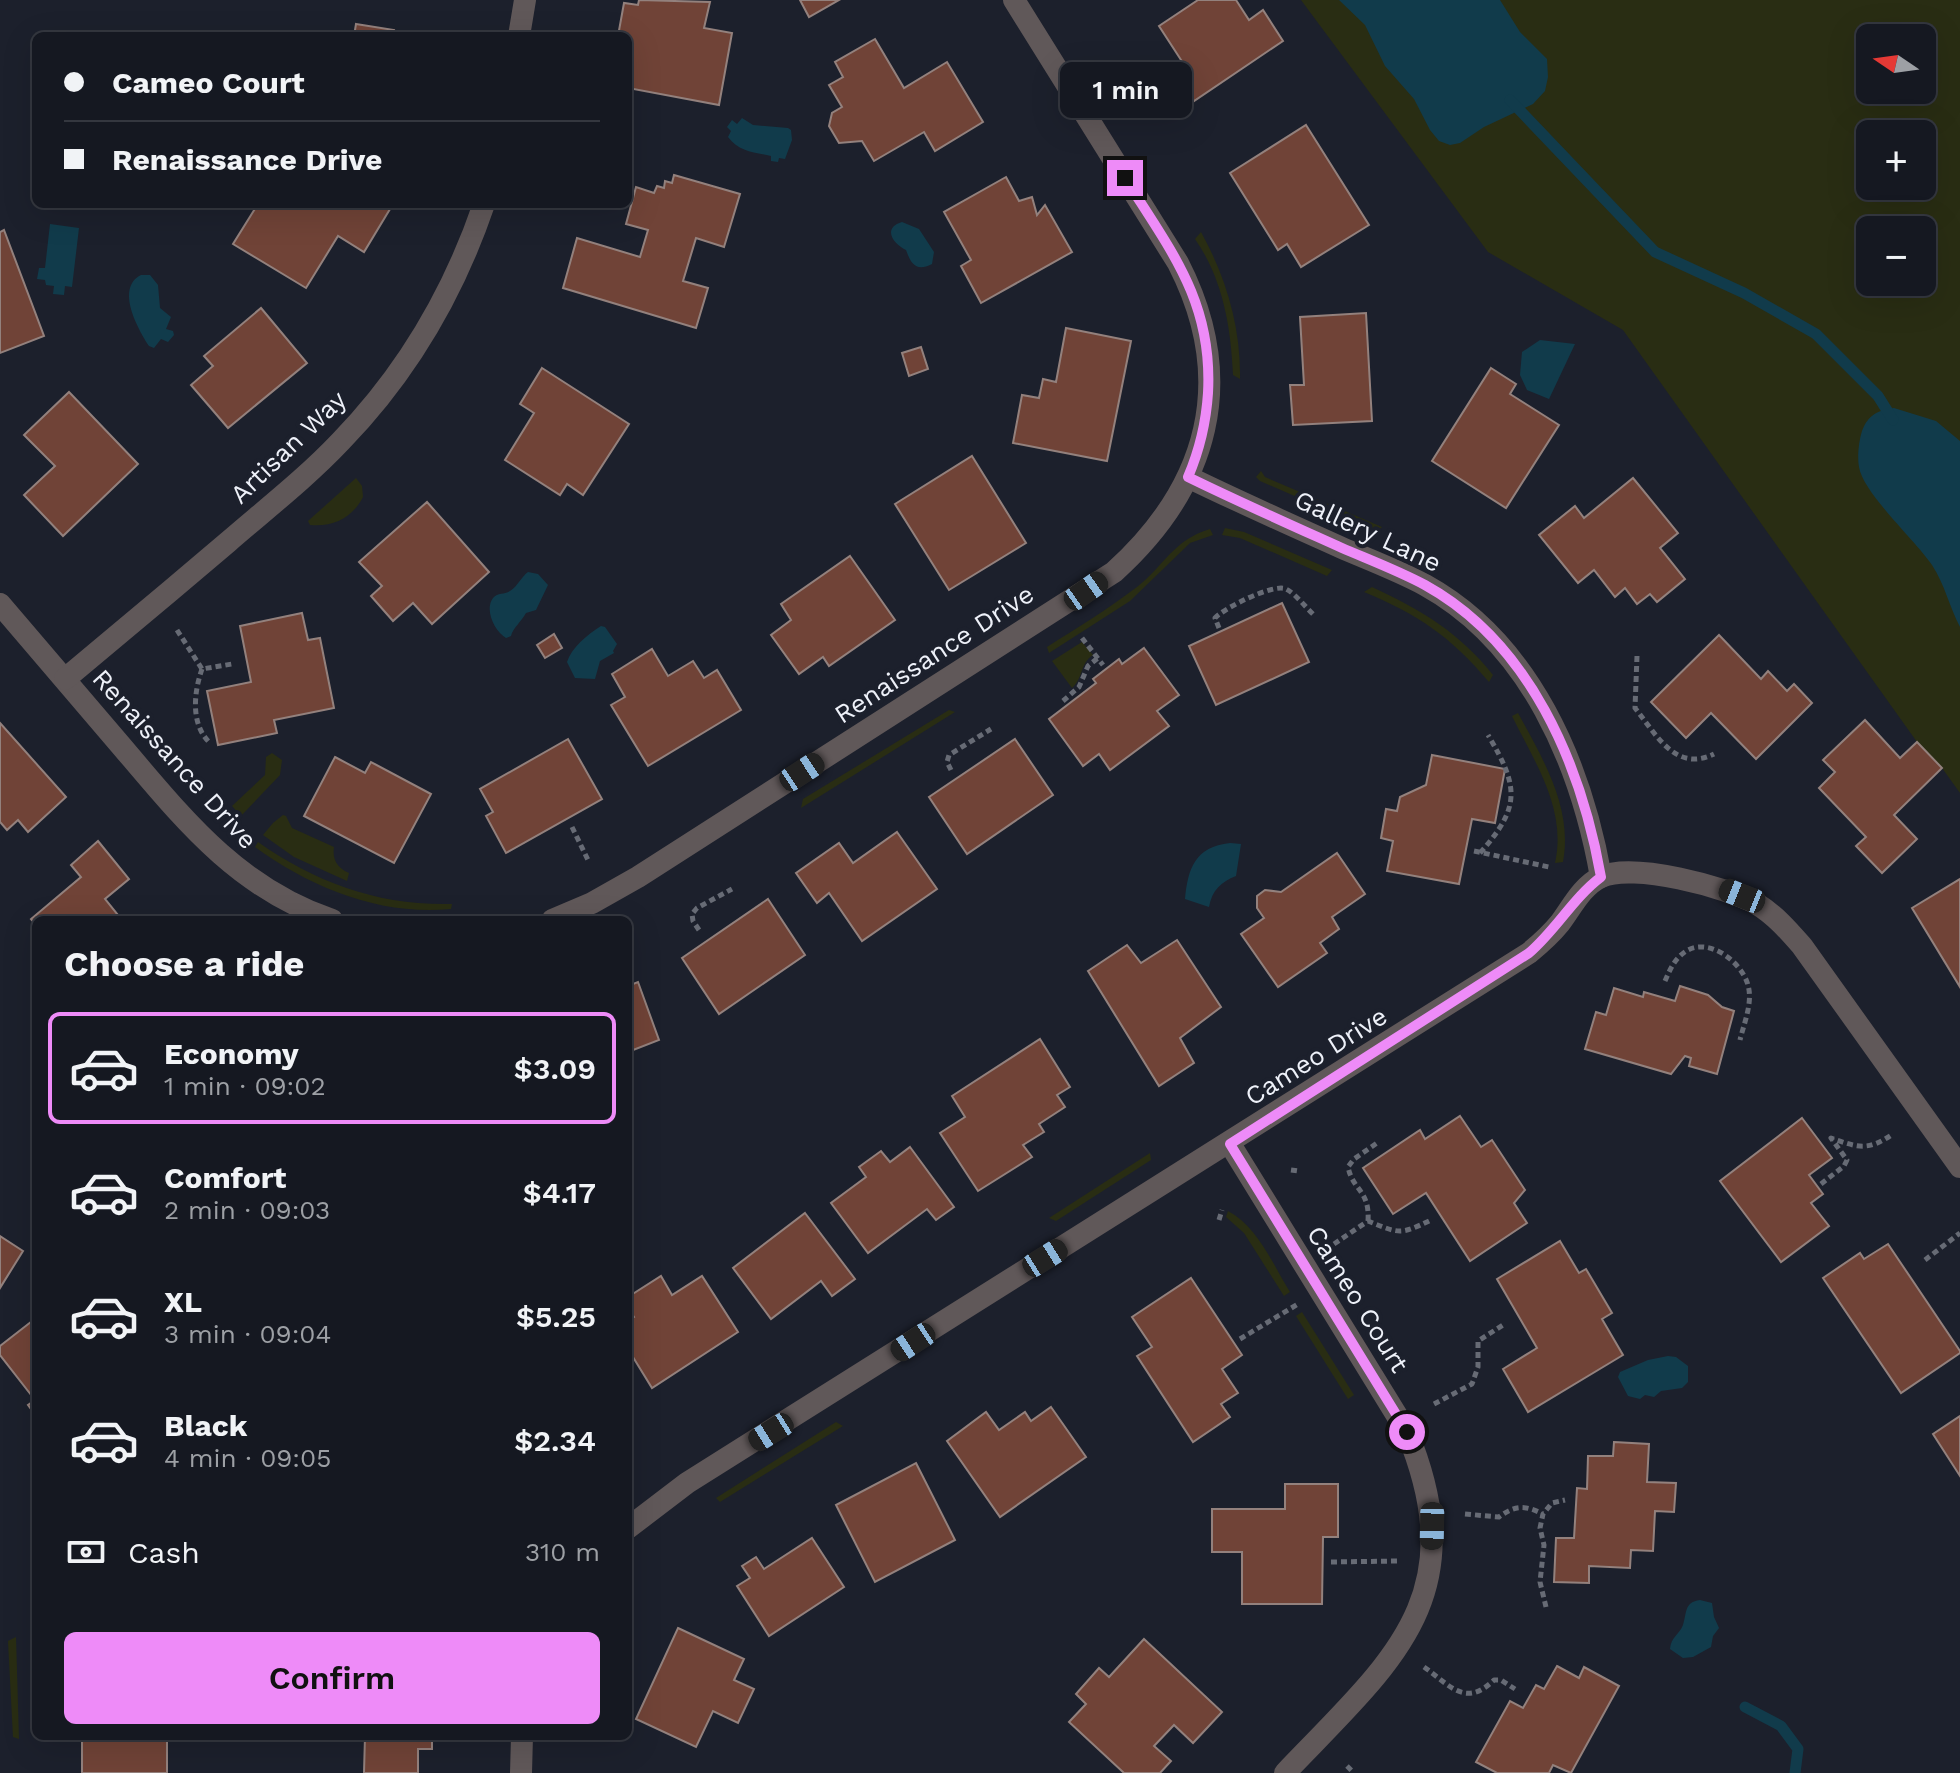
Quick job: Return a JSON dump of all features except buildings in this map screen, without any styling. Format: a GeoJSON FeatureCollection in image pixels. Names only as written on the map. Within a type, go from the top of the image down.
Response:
{"type":"FeatureCollection","features":[{"type":"Feature","properties":{"kind":"street"},"geometry":{"type":"LineString","coordinates":[[520,32],[525,0]]}},
{"type":"Feature","properties":{"kind":"street","name":"Renaissance Drive"},"geometry":{"type":"LineString","coordinates":[[561,916],[638,877],[1114,572],[1165,518],[1188,477],[1197,457],[1206,416],[1208,360],[1206,335],[1198,308],[1178,263],[1014,0]]}},
{"type":"Feature","properties":{"kind":"street","name":"Artisan Way"},"geometry":{"type":"LineString","coordinates":[[65,679],[293,486],[359,422],[398,372],[436,313],[466,253],[483,208]]}},
{"type":"Feature","properties":{"kind":"street","name":"Gallery Lane"},"geometry":{"type":"LineString","coordinates":[[1188,477],[1425,585],[1489,634],[1528,680],[1565,753],[1597,851],[1601,877]]}},
{"type":"Feature","properties":{"kind":"street","name":"Renaissance Drive"},"geometry":{"type":"LineString","coordinates":[[0,604],[178,812],[228,863],[255,883],[322,916]]}},
{"type":"Feature","properties":{"kind":"street"},"geometry":{"type":"LineString","coordinates":[[1601,877],[1621,873],[1657,875],[1712,886],[1742,896],[1772,915],[1802,946],[1960,1167]]}},
{"type":"Feature","properties":{"kind":"street","name":"Cameo Drive"},"geometry":{"type":"LineString","coordinates":[[632,1525],[687,1483],[1529,953],[1559,924],[1582,891],[1601,877]]}},
{"type":"Feature","properties":{"kind":"street","name":"Cameo Court"},"geometry":{"type":"LineString","coordinates":[[1230,1144],[1407,1432],[1421,1466],[1431,1504],[1432,1554],[1428,1582],[1399,1648],[1382,1671],[1285,1773]]}},
{"type":"Feature","properties":{"kind":"street"},"geometry":{"type":"LineString","coordinates":[[521,1773],[522,1740]]}},
{"type":"Feature","properties":{"kind":"path"},"geometry":{"type":"LineString","coordinates":[[1219,628],[1215,618],[1222,610],[1278,587],[1288,590],[1315,616]]}},
{"type":"Feature","properties":{"kind":"path"},"geometry":{"type":"LineString","coordinates":[[177,630],[202,669]]}},
{"type":"Feature","properties":{"kind":"path"},"geometry":{"type":"LineString","coordinates":[[1082,638],[1103,665]]}},
{"type":"Feature","properties":{"kind":"path"},"geometry":{"type":"LineString","coordinates":[[1637,656],[1635,708],[1668,749],[1681,757],[1703,759],[1714,754]]}},
{"type":"Feature","properties":{"kind":"path"},"geometry":{"type":"LineString","coordinates":[[1063,701],[1079,687],[1088,666],[1098,658]]}},
{"type":"Feature","properties":{"kind":"path"},"geometry":{"type":"LineString","coordinates":[[202,669],[232,664]]}},
{"type":"Feature","properties":{"kind":"path"},"geometry":{"type":"LineString","coordinates":[[202,669],[194,692],[201,734],[210,743]]}},
{"type":"Feature","properties":{"kind":"path"},"geometry":{"type":"LineString","coordinates":[[951,770],[947,762],[949,755],[991,729]]}},
{"type":"Feature","properties":{"kind":"path"},"geometry":{"type":"LineString","coordinates":[[1488,735],[1510,778],[1512,795],[1509,815],[1477,852],[1549,867]]}},
{"type":"Feature","properties":{"kind":"path"},"geometry":{"type":"LineString","coordinates":[[572,827],[588,860]]}},
{"type":"Feature","properties":{"kind":"path"},"geometry":{"type":"LineString","coordinates":[[699,930],[692,914],[697,908],[732,889]]}},
{"type":"Feature","properties":{"kind":"path"},"geometry":{"type":"LineString","coordinates":[[1665,981],[1682,953],[1696,947],[1725,954],[1740,969],[1748,986],[1749,1004],[1740,1040]]}},
{"type":"Feature","properties":{"kind":"path"},"geometry":{"type":"LineString","coordinates":[[1821,1184],[1847,1160],[1831,1138],[1865,1147],[1876,1146],[1893,1134]]}},
{"type":"Feature","properties":{"kind":"path"},"geometry":{"type":"LineString","coordinates":[[1368,1221],[1369,1206],[1365,1195],[1350,1176],[1348,1167],[1377,1143]]}},
{"type":"Feature","properties":{"kind":"path"},"geometry":{"type":"LineString","coordinates":[[1291,1170],[1298,1171]]}},
{"type":"Feature","properties":{"kind":"path"},"geometry":{"type":"LineString","coordinates":[[1219,1220],[1222,1210]]}},
{"type":"Feature","properties":{"kind":"path"},"geometry":{"type":"LineString","coordinates":[[1368,1221],[1396,1232],[1408,1231],[1431,1220]]}},
{"type":"Feature","properties":{"kind":"path"},"geometry":{"type":"LineString","coordinates":[[1334,1244],[1368,1221]]}},
{"type":"Feature","properties":{"kind":"path"},"geometry":{"type":"LineString","coordinates":[[1925,1260],[1960,1233]]}},
{"type":"Feature","properties":{"kind":"path"},"geometry":{"type":"LineString","coordinates":[[1240,1339],[1319,1291]]}},
{"type":"Feature","properties":{"kind":"path"},"geometry":{"type":"LineString","coordinates":[[1434,1404],[1472,1384],[1478,1367],[1478,1341],[1503,1325]]}},
{"type":"Feature","properties":{"kind":"path"},"geometry":{"type":"LineString","coordinates":[[1546,1607],[1540,1582],[1544,1545],[1540,1528],[1543,1514],[1552,1503],[1565,1500]]}},
{"type":"Feature","properties":{"kind":"path"},"geometry":{"type":"LineString","coordinates":[[1465,1514],[1499,1517],[1510,1509],[1522,1506],[1543,1514]]}},
{"type":"Feature","properties":{"kind":"path"},"geometry":{"type":"LineString","coordinates":[[1331,1562],[1398,1561]]}},
{"type":"Feature","properties":{"kind":"path"},"geometry":{"type":"LineString","coordinates":[[1424,1667],[1466,1695],[1477,1694],[1494,1680],[1501,1680],[1515,1689]]}},
{"type":"Feature","properties":{"kind":"path"},"geometry":{"type":"LineString","coordinates":[[1347,1766],[1354,1773]]}},
{"type":"Feature","properties":{"kind":"green space"},"geometry":{"type":"Polygon","coordinates":[[[1301,0],[1960,0],[1960,793],[1917,742],[1623,330],[1488,252],[1301,0]]]}},
{"type":"Feature","properties":{"kind":"green space"},"geometry":{"type":"Polygon","coordinates":[[[1201,232],[1218,267],[1230,303],[1238,340],[1240,379],[1233,375],[1230,340],[1219,287],[1195,239],[1201,232]]]}},
{"type":"Feature","properties":{"kind":"green space"},"geometry":{"type":"Polygon","coordinates":[[[1261,471],[1265,477],[1382,527],[1377,532],[1260,481],[1256,477],[1261,471]]]}},
{"type":"Feature","properties":{"kind":"green space"},"geometry":{"type":"Polygon","coordinates":[[[356,478],[362,486],[363,497],[353,511],[334,523],[310,525],[308,521],[356,478]]]}},
{"type":"Feature","properties":{"kind":"green space"},"geometry":{"type":"Polygon","coordinates":[[[1225,528],[1244,532],[1332,570],[1327,576],[1240,538],[1222,535],[1225,528]]]}},
{"type":"Feature","properties":{"kind":"green space"},"geometry":{"type":"Polygon","coordinates":[[[1210,529],[1213,535],[1190,543],[1130,601],[1049,653],[1047,647],[1137,587],[1187,540],[1210,529]]]}},
{"type":"Feature","properties":{"kind":"green space"},"geometry":{"type":"Polygon","coordinates":[[[1372,587],[1423,613],[1453,634],[1493,675],[1489,682],[1461,652],[1432,628],[1364,592],[1372,587]]]}},
{"type":"Feature","properties":{"kind":"green space"},"geometry":{"type":"Polygon","coordinates":[[[1082,642],[1093,655],[1072,688],[1052,661],[1082,642]]]}},
{"type":"Feature","properties":{"kind":"green space"},"geometry":{"type":"Polygon","coordinates":[[[949,710],[955,712],[801,808],[803,799],[949,710]]]}},
{"type":"Feature","properties":{"kind":"green space"},"geometry":{"type":"Polygon","coordinates":[[[1518,713],[1546,766],[1560,803],[1564,822],[1563,862],[1555,863],[1558,843],[1553,805],[1512,716],[1518,713]]]}},
{"type":"Feature","properties":{"kind":"green space"},"geometry":{"type":"Polygon","coordinates":[[[272,753],[282,760],[280,775],[241,816],[232,806],[265,775],[266,757],[272,753]]]}},
{"type":"Feature","properties":{"kind":"green space"},"geometry":{"type":"Polygon","coordinates":[[[283,815],[292,828],[334,847],[336,863],[349,873],[347,881],[294,857],[263,835],[283,815]]]}},
{"type":"Feature","properties":{"kind":"green space"},"geometry":{"type":"Polygon","coordinates":[[[258,842],[303,869],[350,889],[399,901],[452,904],[451,909],[399,908],[348,896],[277,862],[255,847],[258,842]]]}},
{"type":"Feature","properties":{"kind":"green space"},"geometry":{"type":"Polygon","coordinates":[[[1150,1153],[1151,1160],[1056,1221],[1049,1218],[1150,1153]]]}},
{"type":"Feature","properties":{"kind":"green space"},"geometry":{"type":"Polygon","coordinates":[[[1228,1211],[1256,1237],[1290,1292],[1284,1296],[1244,1233],[1226,1217],[1228,1211]]]}},
{"type":"Feature","properties":{"kind":"green space"},"geometry":{"type":"Polygon","coordinates":[[[1302,1312],[1354,1395],[1348,1399],[1296,1316],[1302,1312]]]}},
{"type":"Feature","properties":{"kind":"green space"},"geometry":{"type":"Polygon","coordinates":[[[836,1422],[843,1426],[720,1502],[716,1498],[836,1422]]]}},
{"type":"Feature","properties":{"kind":"green space"},"geometry":{"type":"Polygon","coordinates":[[[16,1637],[19,1739],[13,1737],[8,1641],[16,1637]]]}},
{"type":"Feature","properties":{"kind":"water"},"geometry":{"type":"Polygon","coordinates":[[[1339,0],[1500,0],[1520,32],[1547,59],[1545,91],[1533,104],[1484,127],[1460,143],[1450,145],[1439,141],[1414,99],[1385,66],[1365,25],[1339,0]]]}},
{"type":"Feature","properties":{"kind":"water"},"geometry":{"type":"Polygon","coordinates":[[[742,118],[753,125],[791,130],[792,140],[785,159],[771,161],[771,156],[747,151],[732,142],[728,137],[731,131],[727,127],[732,120],[737,124],[742,118]]]}},
{"type":"Feature","properties":{"kind":"water"},"geometry":{"type":"Polygon","coordinates":[[[902,222],[919,229],[934,252],[932,264],[918,267],[894,240],[892,228],[902,222]]]}},
{"type":"Feature","properties":{"kind":"water"},"geometry":{"type":"Polygon","coordinates":[[[50,224],[79,228],[72,287],[65,286],[64,295],[53,294],[54,286],[37,279],[39,268],[45,268],[50,224]]]}},
{"type":"Feature","properties":{"kind":"water"},"geometry":{"type":"Polygon","coordinates":[[[141,275],[150,275],[158,285],[160,308],[171,317],[166,329],[173,331],[174,335],[168,342],[161,339],[154,348],[149,346],[139,330],[129,299],[133,281],[141,275]]]}},
{"type":"Feature","properties":{"kind":"water"},"geometry":{"type":"Polygon","coordinates":[[[1540,340],[1575,344],[1549,399],[1527,390],[1520,375],[1522,352],[1540,340]]]}},
{"type":"Feature","properties":{"kind":"water"},"geometry":{"type":"Polygon","coordinates":[[[1894,408],[1936,421],[1960,441],[1960,627],[1932,565],[1870,490],[1859,467],[1859,444],[1864,426],[1874,414],[1894,408]]]}},
{"type":"Feature","properties":{"kind":"water"},"geometry":{"type":"Polygon","coordinates":[[[528,572],[538,574],[548,585],[536,610],[526,613],[511,636],[506,638],[492,620],[491,603],[495,596],[513,589],[528,572]]]}},
{"type":"Feature","properties":{"kind":"water"},"geometry":{"type":"Polygon","coordinates":[[[601,626],[617,644],[614,653],[600,661],[595,679],[575,678],[567,662],[572,651],[601,626]]]}},
{"type":"Feature","properties":{"kind":"water"},"geometry":{"type":"Polygon","coordinates":[[[1230,843],[1241,844],[1236,876],[1218,887],[1209,907],[1185,899],[1191,869],[1201,854],[1230,843]]]}},
{"type":"Feature","properties":{"kind":"water"},"geometry":{"type":"Polygon","coordinates":[[[1676,1357],[1688,1366],[1688,1382],[1682,1388],[1661,1391],[1654,1397],[1645,1395],[1640,1399],[1628,1396],[1618,1377],[1620,1372],[1648,1360],[1676,1357]]]}},
{"type":"Feature","properties":{"kind":"water"},"geometry":{"type":"Polygon","coordinates":[[[1700,1600],[1712,1603],[1719,1628],[1713,1636],[1711,1647],[1693,1657],[1683,1658],[1670,1649],[1671,1645],[1683,1625],[1689,1606],[1700,1600]]]}},
{"type":"Feature","properties":{"kind":"waterway"},"geometry":{"type":"LineString","coordinates":[[1510,100],[1655,252],[1744,293],[1816,334],[1878,396],[1893,420]]}},
{"type":"Feature","properties":{"kind":"waterway"},"geometry":{"type":"LineString","coordinates":[[1745,1707],[1781,1726],[1798,1749],[1795,1773]]}},
{"type":"Feature","properties":{"kind":"route"},"geometry":{"type":"LineString","coordinates":[[1125,178],[1190,286],[1206,335],[1206,416],[1203,438],[1188,477],[1425,585],[1489,634],[1516,664],[1540,701],[1565,753],[1597,851],[1601,877],[1582,891],[1559,924],[1529,953],[1230,1144],[1407,1432]]}}]}
